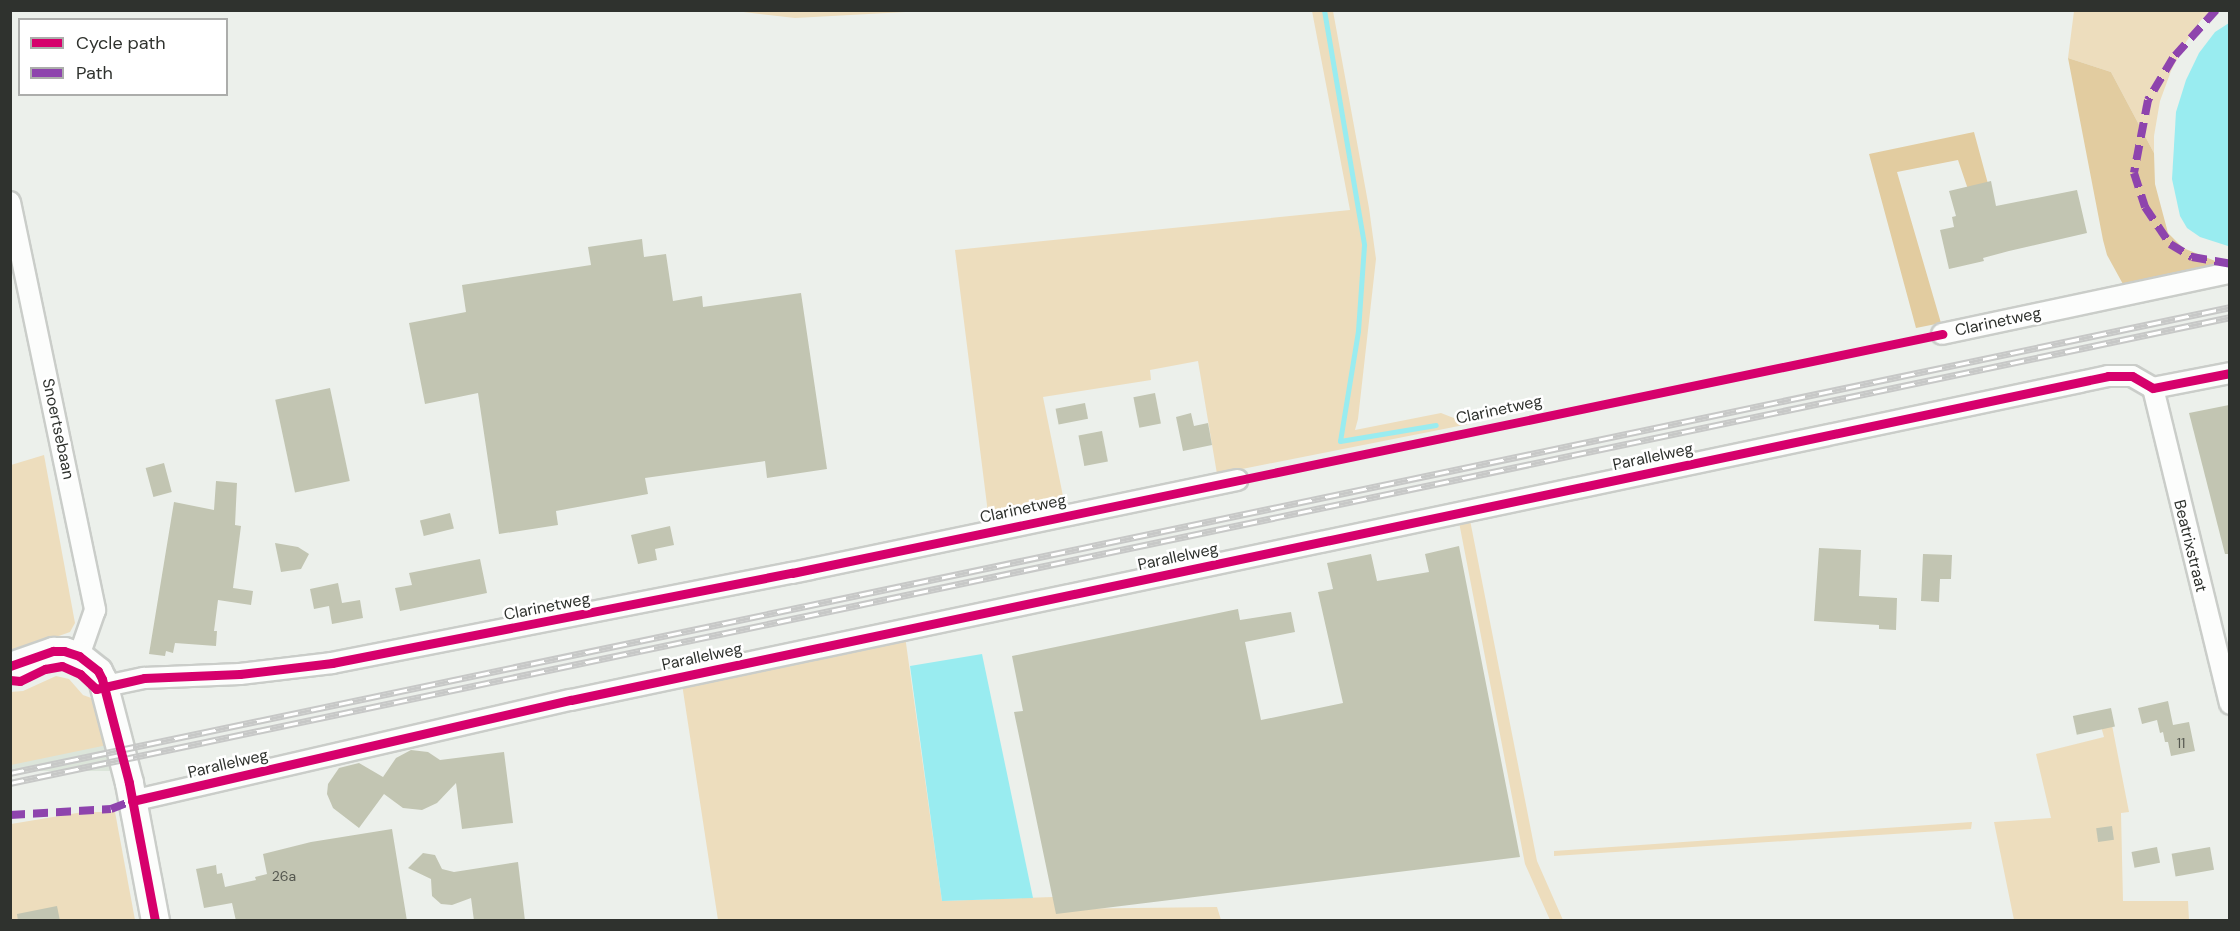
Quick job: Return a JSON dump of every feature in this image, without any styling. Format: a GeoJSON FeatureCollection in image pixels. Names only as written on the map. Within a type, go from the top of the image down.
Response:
{"type":"FeatureCollection","features":[{"type":"Feature","properties":{"kind":"street","name":"Snoertsebaan"},"geometry":{"type":"LineString","coordinates":[[10,202],[95,610],[80,656]]}},
{"type":"Feature","properties":{"kind":"street","name":"Clarinetweg"},"geometry":{"type":"LineString","coordinates":[[1942,334],[2229,273]]}},
{"type":"Feature","properties":{"kind":"street"},"geometry":{"type":"LineString","coordinates":[[2153,388],[2229,373]]}},
{"type":"Feature","properties":{"kind":"street","name":"Parallelweg"},"geometry":{"type":"LineString","coordinates":[[132,801],[571,700],[2108,376],[2132,376],[2153,388]]}},
{"type":"Feature","properties":{"kind":"street","name":"Beatrixstraat"},"geometry":{"type":"LineString","coordinates":[[2153,388],[2229,704]]}},
{"type":"Feature","properties":{"kind":"street","name":"Clarinetweg"},"geometry":{"type":"LineString","coordinates":[[106,686],[144,678],[240,674],[332,663],[792,573],[1237,480]]}},
{"type":"Feature","properties":{"kind":"street"},"geometry":{"type":"LineString","coordinates":[[10,666],[53,651],[64,651],[80,656],[98,671],[106,686],[132,801],[155,921]]}},
{"type":"Feature","properties":{"kind":"shaded area"},"geometry":{"type":"Polygon","coordinates":[[[735,10],[924,11],[795,18],[735,10]]]}},
{"type":"Feature","properties":{"kind":"shaded area"},"geometry":{"type":"Polygon","coordinates":[[[1312,11],[1333,11],[1369,208],[1376,259],[1355,430],[1441,413],[1469,424],[1217,474],[1198,361],[1150,370],[1151,380],[1043,397],[1065,506],[989,521],[955,250],[1350,210],[1312,11]]]}},
{"type":"Feature","properties":{"kind":"shaded area"},"geometry":{"type":"Polygon","coordinates":[[[2074,11],[2212,11],[2201,20],[2171,71],[2160,101],[2154,136],[2154,153],[2111,72],[2068,58],[2074,11]]]}},
{"type":"Feature","properties":{"kind":"shaded area"},"geometry":{"type":"Polygon","coordinates":[[[2068,58],[2111,72],[2154,153],[2155,184],[2168,233],[2183,248],[2225,265],[2124,286],[2107,255],[2103,240],[2068,58]]]}},
{"type":"Feature","properties":{"kind":"shaded area"},"geometry":{"type":"Polygon","coordinates":[[[1974,132],[1991,195],[1973,204],[1958,160],[1897,172],[1941,323],[1916,328],[1869,154],[1974,132]]]}},
{"type":"Feature","properties":{"kind":"shaded area"},"geometry":{"type":"Polygon","coordinates":[[[44,455],[75,623],[70,632],[11,653],[11,465],[44,455]]]}},
{"type":"Feature","properties":{"kind":"shaded area"},"geometry":{"type":"Polygon","coordinates":[[[1469,515],[1537,861],[1563,920],[1550,920],[1525,864],[1458,517],[1469,515]]]}},
{"type":"Feature","properties":{"kind":"shaded area"},"geometry":{"type":"Polygon","coordinates":[[[905,636],[942,901],[1053,897],[1056,909],[1217,907],[1221,920],[718,920],[682,684],[905,636]]]}},
{"type":"Feature","properties":{"kind":"shaded area"},"geometry":{"type":"Polygon","coordinates":[[[56,676],[69,679],[83,695],[94,699],[112,744],[11,765],[10,692],[23,691],[56,676]]]}},
{"type":"Feature","properties":{"kind":"shaded area"},"geometry":{"type":"Polygon","coordinates":[[[2110,715],[2129,812],[2121,813],[2123,901],[2188,901],[2189,920],[2014,920],[1994,822],[2051,818],[2036,754],[2104,737],[2099,719],[2110,715]]]}},
{"type":"Feature","properties":{"kind":"shaded area"},"geometry":{"type":"Polygon","coordinates":[[[10,744],[112,744],[112,771],[10,771],[10,744]]]}},
{"type":"Feature","properties":{"kind":"shaded area"},"geometry":{"type":"Polygon","coordinates":[[[83,812],[115,812],[135,920],[11,920],[11,824],[83,812]]]}},
{"type":"Feature","properties":{"kind":"shaded area"},"geometry":{"type":"Polygon","coordinates":[[[1972,822],[1971,829],[1554,856],[1554,851],[1972,822]]]}},
{"type":"Feature","properties":{"kind":"water"},"geometry":{"type":"Polygon","coordinates":[[[2229,23],[2230,246],[2228,246],[2200,237],[2187,228],[2180,216],[2172,179],[2176,112],[2186,80],[2199,53],[2215,32],[2229,23]]]}},
{"type":"Feature","properties":{"kind":"water"},"geometry":{"type":"Polygon","coordinates":[[[982,654],[1033,898],[942,901],[910,666],[982,654]]]}},
{"type":"Feature","properties":{"kind":"building"},"geometry":{"type":"Polygon","coordinates":[[[1991,181],[1996,206],[2077,190],[2087,233],[2009,251],[1983,258],[1984,261],[1949,269],[1940,230],[1954,227],[1952,217],[1956,216],[1949,191],[1991,181]]]}},
{"type":"Feature","properties":{"kind":"building"},"geometry":{"type":"Polygon","coordinates":[[[642,239],[644,257],[666,254],[673,301],[702,296],[703,307],[801,293],[827,469],[767,478],[765,461],[645,478],[648,494],[556,511],[558,525],[499,534],[478,393],[425,404],[409,323],[466,312],[462,285],[591,265],[588,247],[642,239]]]}},
{"type":"Feature","properties":{"kind":"building"},"geometry":{"type":"Polygon","coordinates":[[[330,388],[350,481],[295,493],[275,400],[330,388]]]}},
{"type":"Feature","properties":{"kind":"building"},"geometry":{"type":"Polygon","coordinates":[[[1155,393],[1161,423],[1139,428],[1133,397],[1155,393]]]}},
{"type":"Feature","properties":{"kind":"building"},"geometry":{"type":"Polygon","coordinates":[[[1085,403],[1088,419],[1059,424],[1056,409],[1085,403]]]}},
{"type":"Feature","properties":{"kind":"building"},"geometry":{"type":"Polygon","coordinates":[[[2229,405],[2229,554],[2225,554],[2189,413],[2229,405]]]}},
{"type":"Feature","properties":{"kind":"building"},"geometry":{"type":"Polygon","coordinates":[[[1191,413],[1194,426],[1208,423],[1212,445],[1183,451],[1176,417],[1191,413]]]}},
{"type":"Feature","properties":{"kind":"building"},"geometry":{"type":"Polygon","coordinates":[[[1102,431],[1108,461],[1084,466],[1078,436],[1102,431]]]}},
{"type":"Feature","properties":{"kind":"building"},"geometry":{"type":"Polygon","coordinates":[[[164,463],[172,492],[153,497],[146,468],[164,463]]]}},
{"type":"Feature","properties":{"kind":"building"},"geometry":{"type":"Polygon","coordinates":[[[216,481],[237,483],[235,525],[241,526],[233,588],[253,591],[251,605],[218,600],[214,631],[217,631],[216,646],[175,643],[173,653],[166,651],[165,656],[149,654],[174,502],[214,510],[216,481]]]}},
{"type":"Feature","properties":{"kind":"building"},"geometry":{"type":"Polygon","coordinates":[[[450,513],[454,529],[424,536],[420,520],[450,513]]]}},
{"type":"Feature","properties":{"kind":"building"},"geometry":{"type":"Polygon","coordinates":[[[670,526],[674,545],[655,549],[657,560],[638,564],[631,535],[670,526]]]}},
{"type":"Feature","properties":{"kind":"building"},"geometry":{"type":"Polygon","coordinates":[[[275,543],[298,547],[309,554],[301,569],[281,572],[275,543]]]}},
{"type":"Feature","properties":{"kind":"building"},"geometry":{"type":"Polygon","coordinates":[[[1459,546],[1520,857],[1056,914],[1014,712],[1023,711],[1012,656],[1238,609],[1240,620],[1291,612],[1295,632],[1245,642],[1261,720],[1343,703],[1318,592],[1333,589],[1327,563],[1371,554],[1377,581],[1429,572],[1425,554],[1459,546]]]}},
{"type":"Feature","properties":{"kind":"building"},"geometry":{"type":"Polygon","coordinates":[[[1819,548],[1861,550],[1859,596],[1897,598],[1896,630],[1879,629],[1879,625],[1814,621],[1819,548]]]}},
{"type":"Feature","properties":{"kind":"building"},"geometry":{"type":"Polygon","coordinates":[[[1923,554],[1952,555],[1951,579],[1940,579],[1939,602],[1921,601],[1923,554]]]}},
{"type":"Feature","properties":{"kind":"building"},"geometry":{"type":"Polygon","coordinates":[[[480,559],[487,593],[400,611],[395,588],[412,585],[409,573],[480,559]]]}},
{"type":"Feature","properties":{"kind":"building"},"geometry":{"type":"Polygon","coordinates":[[[338,583],[342,603],[360,600],[363,618],[332,624],[329,606],[314,609],[310,589],[338,583]]]}},
{"type":"Feature","properties":{"kind":"building"},"geometry":{"type":"Polygon","coordinates":[[[2168,701],[2173,725],[2189,722],[2195,751],[2171,756],[2168,742],[2165,742],[2163,732],[2160,733],[2157,720],[2142,724],[2138,708],[2168,701]]]}},
{"type":"Feature","properties":{"kind":"building"},"geometry":{"type":"Polygon","coordinates":[[[2111,708],[2115,727],[2077,735],[2073,716],[2111,708]]]}},
{"type":"Feature","properties":{"kind":"building"},"geometry":{"type":"Polygon","coordinates":[[[411,750],[428,752],[440,760],[504,752],[513,823],[462,829],[456,783],[437,803],[422,810],[403,808],[384,794],[359,828],[333,808],[327,794],[328,784],[339,768],[359,763],[383,777],[396,758],[411,750]]]}},
{"type":"Feature","properties":{"kind":"building"},"geometry":{"type":"Polygon","coordinates":[[[2112,826],[2114,840],[2098,842],[2096,828],[2112,826]]]}},
{"type":"Feature","properties":{"kind":"building"},"geometry":{"type":"Polygon","coordinates":[[[392,829],[407,921],[236,921],[232,903],[204,908],[196,869],[216,865],[217,874],[222,873],[225,887],[256,880],[255,877],[267,874],[263,854],[311,842],[392,829]]]}},
{"type":"Feature","properties":{"kind":"building"},"geometry":{"type":"Polygon","coordinates":[[[2157,847],[2160,863],[2135,868],[2131,852],[2157,847]]]}},
{"type":"Feature","properties":{"kind":"building"},"geometry":{"type":"Polygon","coordinates":[[[2210,847],[2214,870],[2176,876],[2172,854],[2210,847]]]}},
{"type":"Feature","properties":{"kind":"building"},"geometry":{"type":"Polygon","coordinates":[[[423,853],[435,855],[442,869],[454,872],[518,862],[525,921],[474,921],[471,898],[452,905],[441,904],[432,896],[431,879],[408,868],[423,853]]]}},
{"type":"Feature","properties":{"kind":"building"},"geometry":{"type":"Polygon","coordinates":[[[57,906],[60,921],[18,921],[17,914],[57,906]]]}},
{"type":"Feature","properties":{"kind":"waterway"},"geometry":{"type":"LineString","coordinates":[[1324,10],[1364,245],[1358,331],[1340,441],[1436,425]]}},
{"type":"Feature","properties":{"kind":"railway"},"geometry":{"type":"LineString","coordinates":[[10,773],[2230,307]]}},
{"type":"Feature","properties":{"kind":"railway"},"geometry":{"type":"LineString","coordinates":[[10,783],[2230,317]]}},
{"type":"Feature","properties":{"kind":"marked path"},"geometry":{"type":"LineString","coordinates":[[2216,10],[2173,58],[2148,100],[2134,173],[2145,207],[2170,244],[2192,257],[2230,264]]}},
{"type":"Feature","properties":{"kind":"marked path"},"geometry":{"type":"LineString","coordinates":[[10,815],[111,809],[132,801]]}},
{"type":"Feature","properties":{"kind":"cycle path"},"geometry":{"type":"LineString","coordinates":[[10,680],[20,681],[45,669],[62,666],[80,674],[96,689],[144,678],[240,674],[332,663],[792,573],[1942,334]]}},
{"type":"Feature","properties":{"kind":"cycle path"},"geometry":{"type":"LineString","coordinates":[[132,801],[571,700],[2108,376],[2132,376],[2153,388],[2230,373]]}},
{"type":"Feature","properties":{"kind":"cycle path"},"geometry":{"type":"LineString","coordinates":[[10,666],[53,651],[64,651],[79,656],[98,671],[129,783],[155,920]]}}]}
